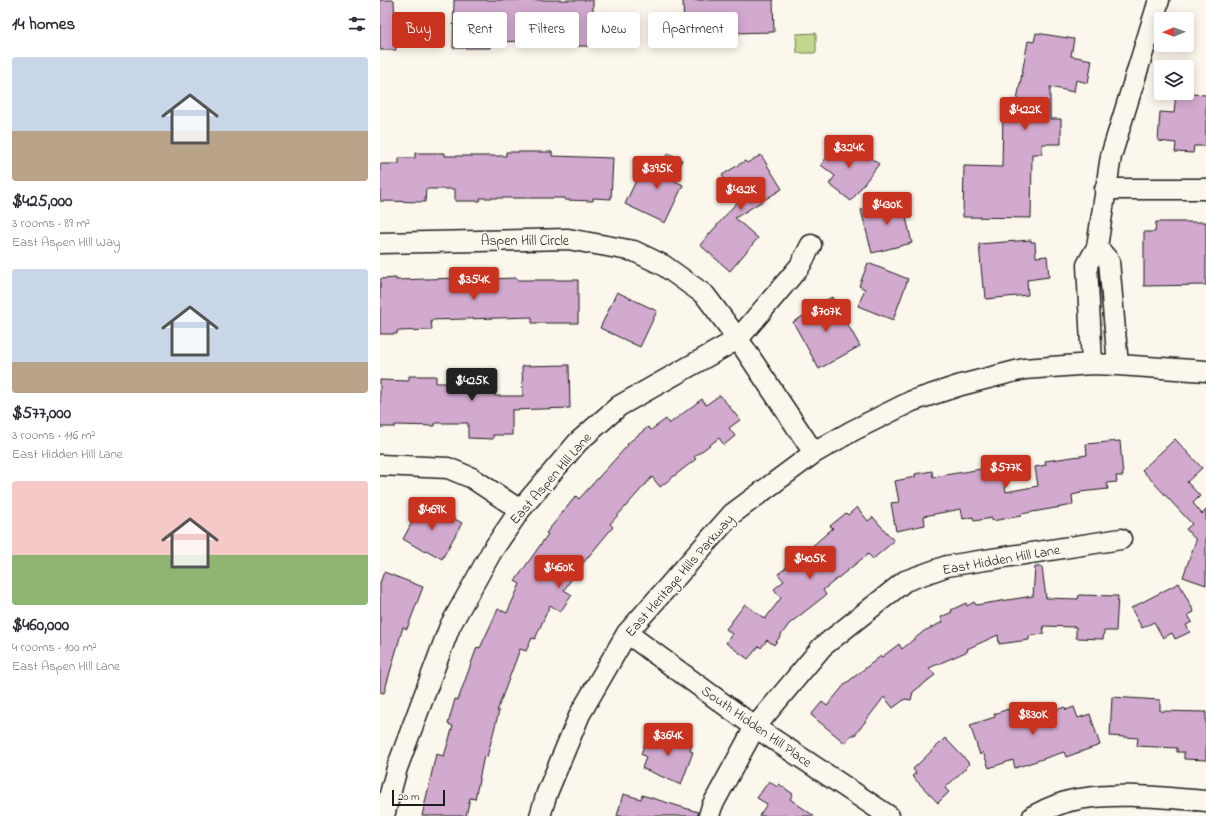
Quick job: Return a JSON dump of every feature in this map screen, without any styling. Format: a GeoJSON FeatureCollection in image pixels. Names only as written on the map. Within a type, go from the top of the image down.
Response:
{"type":"FeatureCollection","features":[{"type":"Feature","properties":{"kind":"street"},"geometry":{"type":"LineString","coordinates":[[1092,364],[1087,265],[1097,247],[1111,156],[1159,0]]}},
{"type":"Feature","properties":{"kind":"street"},"geometry":{"type":"LineString","coordinates":[[1105,189],[1206,189]]}},
{"type":"Feature","properties":{"kind":"street","name":"Aspen Hill Circle"},"geometry":{"type":"LineString","coordinates":[[380,242],[568,239],[634,251],[663,264],[704,295],[738,338],[814,453]]}},
{"type":"Feature","properties":{"kind":"street","name":"East Aspen Hill Lane"},"geometry":{"type":"LineString","coordinates":[[384,816],[397,768],[450,626],[492,551],[520,510],[578,442],[619,406],[738,338],[800,266],[812,245]]}},
{"type":"Feature","properties":{"kind":"street"},"geometry":{"type":"LineString","coordinates":[[1097,247],[1109,261],[1118,365]]}},
{"type":"Feature","properties":{"kind":"street","name":"East Heritage Hills Parkway"},"geometry":{"type":"LineString","coordinates":[[540,816],[547,793],[580,714],[627,633],[732,514],[814,453],[852,431],[912,401],[961,385],[1024,369],[1092,364],[1206,371]]}},
{"type":"Feature","properties":{"kind":"street"},"geometry":{"type":"LineString","coordinates":[[380,465],[448,468],[472,478],[520,510]]}},
{"type":"Feature","properties":{"kind":"street","name":"East Hidden Hill Lane"},"geometry":{"type":"LineString","coordinates":[[709,816],[712,806],[755,727],[822,647],[905,581],[947,566],[1121,539]]}},
{"type":"Feature","properties":{"kind":"street","name":"South Hidden Hill Place"},"geometry":{"type":"LineString","coordinates":[[627,633],[755,727],[889,816]]}},
{"type":"Feature","properties":{"kind":"street"},"geometry":{"type":"LineString","coordinates":[[1033,816],[1078,799],[1119,795],[1206,801]]}},
{"type":"Feature","properties":{"kind":"green space"},"geometry":{"type":"Polygon","coordinates":[[[816,33],[816,53],[797,53],[796,34],[816,33]]]}},
{"type":"Feature","properties":{"kind":"building"},"geometry":{"type":"Polygon","coordinates":[[[380,0],[394,0],[394,12],[392,12],[392,48],[396,48],[396,50],[380,50],[380,0]]]}},
{"type":"Feature","properties":{"kind":"building"},"geometry":{"type":"Polygon","coordinates":[[[454,0],[593,0],[593,12],[587,12],[587,46],[579,46],[579,12],[515,12],[515,41],[507,42],[507,12],[454,12],[454,0]]]}},
{"type":"Feature","properties":{"kind":"building"},"geometry":{"type":"Polygon","coordinates":[[[683,0],[773,0],[774,32],[738,33],[738,12],[683,12],[683,0]]]}},
{"type":"Feature","properties":{"kind":"building"},"geometry":{"type":"Polygon","coordinates":[[[1036,33],[1074,39],[1071,56],[1092,60],[1088,83],[1076,80],[1074,92],[1050,87],[1050,119],[1061,119],[1061,144],[1042,144],[1042,154],[1032,154],[1031,218],[963,217],[964,166],[1002,167],[1003,111],[1013,111],[1013,100],[1017,100],[1028,41],[1034,42],[1036,33]]]}},
{"type":"Feature","properties":{"kind":"building"},"geometry":{"type":"Polygon","coordinates":[[[1194,94],[1206,95],[1206,146],[1194,146],[1193,153],[1175,152],[1176,143],[1158,141],[1160,112],[1174,113],[1175,100],[1194,100],[1194,94]]]}},
{"type":"Feature","properties":{"kind":"building"},"geometry":{"type":"Polygon","coordinates":[[[841,139],[851,147],[853,145],[879,164],[851,201],[829,184],[835,176],[821,165],[841,139]]]}},
{"type":"Feature","properties":{"kind":"building"},"geometry":{"type":"Polygon","coordinates":[[[506,152],[552,152],[552,156],[613,158],[611,199],[593,198],[593,201],[565,200],[565,198],[480,198],[480,201],[455,201],[455,189],[426,189],[425,202],[380,201],[380,164],[399,164],[399,158],[415,158],[415,153],[445,153],[445,156],[506,156],[506,152]]]}},
{"type":"Feature","properties":{"kind":"building"},"geometry":{"type":"Polygon","coordinates":[[[668,153],[682,160],[673,180],[683,185],[665,223],[625,204],[643,166],[658,173],[668,153]]]}},
{"type":"Feature","properties":{"kind":"building"},"geometry":{"type":"Polygon","coordinates":[[[761,155],[782,189],[735,218],[758,238],[730,271],[700,245],[738,201],[722,175],[745,161],[747,163],[761,155]]]}},
{"type":"Feature","properties":{"kind":"building"},"geometry":{"type":"Polygon","coordinates":[[[902,200],[912,243],[872,253],[861,210],[902,200]]]}},
{"type":"Feature","properties":{"kind":"building"},"geometry":{"type":"Polygon","coordinates":[[[1156,222],[1206,222],[1206,285],[1144,286],[1144,232],[1155,232],[1156,222]]]}},
{"type":"Feature","properties":{"kind":"building"},"geometry":{"type":"Polygon","coordinates":[[[1031,240],[1031,242],[1035,242],[1036,257],[1047,256],[1049,277],[1027,280],[1028,295],[986,299],[985,287],[983,288],[979,244],[1031,240]]]}},
{"type":"Feature","properties":{"kind":"building"},"geometry":{"type":"Polygon","coordinates":[[[868,263],[908,279],[893,320],[858,306],[865,289],[859,286],[868,263]]]}},
{"type":"Feature","properties":{"kind":"building"},"geometry":{"type":"Polygon","coordinates":[[[396,278],[396,280],[517,278],[517,280],[578,280],[578,323],[532,323],[532,317],[431,320],[432,330],[397,331],[397,334],[380,334],[380,279],[396,278]]]}},
{"type":"Feature","properties":{"kind":"building"},"geometry":{"type":"Polygon","coordinates":[[[617,292],[657,311],[640,347],[600,328],[617,292]]]}},
{"type":"Feature","properties":{"kind":"building"},"geometry":{"type":"Polygon","coordinates":[[[832,297],[860,346],[819,369],[793,322],[807,314],[806,312],[832,297]]]}},
{"type":"Feature","properties":{"kind":"building"},"geometry":{"type":"Polygon","coordinates":[[[569,365],[570,408],[512,410],[512,435],[493,435],[493,439],[468,438],[468,423],[435,423],[435,426],[395,425],[395,427],[380,427],[380,380],[409,381],[409,376],[436,376],[436,383],[454,383],[453,389],[495,389],[495,396],[523,396],[522,366],[569,365]]]}},
{"type":"Feature","properties":{"kind":"building"},"geometry":{"type":"Polygon","coordinates":[[[720,395],[740,420],[729,428],[735,436],[724,445],[719,438],[694,457],[696,459],[660,487],[652,477],[610,524],[613,527],[579,568],[564,590],[572,595],[560,612],[550,605],[535,639],[532,638],[526,651],[520,649],[497,711],[499,711],[487,757],[484,756],[475,799],[470,798],[466,816],[422,816],[436,754],[444,756],[453,726],[448,724],[455,699],[458,700],[477,647],[480,648],[498,609],[507,613],[520,584],[515,581],[548,534],[546,533],[576,496],[579,499],[628,445],[627,444],[648,427],[651,430],[666,419],[669,424],[702,399],[706,405],[720,395]]]}},
{"type":"Feature","properties":{"kind":"building"},"geometry":{"type":"Polygon","coordinates":[[[1175,439],[1202,468],[1187,482],[1200,496],[1193,503],[1202,514],[1206,510],[1206,585],[1183,577],[1196,540],[1186,529],[1192,524],[1142,470],[1175,439]]]}},
{"type":"Feature","properties":{"kind":"building"},"geometry":{"type":"Polygon","coordinates":[[[1120,441],[1123,476],[1116,476],[1117,482],[1107,483],[1108,489],[1080,492],[1081,493],[1072,495],[1073,505],[1021,514],[1021,516],[992,521],[992,518],[974,521],[973,517],[963,519],[961,509],[924,516],[925,525],[896,531],[891,503],[899,502],[895,481],[915,477],[915,474],[932,471],[933,477],[988,468],[989,473],[1002,471],[1006,492],[1038,486],[1035,467],[1046,465],[1045,461],[1087,455],[1086,444],[1120,441]]]}},
{"type":"Feature","properties":{"kind":"building"},"geometry":{"type":"Polygon","coordinates":[[[423,502],[462,523],[442,559],[426,550],[425,552],[403,539],[423,502]]]}},
{"type":"Feature","properties":{"kind":"building"},"geometry":{"type":"Polygon","coordinates":[[[857,507],[868,521],[873,517],[894,541],[873,559],[868,554],[823,590],[826,595],[789,624],[774,645],[767,640],[761,648],[759,646],[748,659],[726,643],[732,634],[726,629],[745,604],[765,619],[781,598],[774,589],[784,581],[778,574],[787,567],[786,565],[800,555],[801,556],[833,528],[830,526],[846,513],[848,515],[857,507]]]}},
{"type":"Feature","properties":{"kind":"building"},"geometry":{"type":"Polygon","coordinates":[[[1035,567],[1042,567],[1046,598],[1078,599],[1079,595],[1118,596],[1116,631],[1104,631],[1103,639],[1076,638],[1076,627],[1043,626],[1044,634],[1029,636],[1029,640],[999,644],[998,635],[967,649],[968,651],[929,668],[935,675],[913,692],[911,700],[905,699],[893,708],[884,697],[855,735],[851,735],[845,743],[811,715],[822,702],[827,706],[845,684],[881,656],[882,657],[899,644],[902,649],[924,631],[943,622],[941,617],[952,612],[951,610],[966,603],[967,606],[974,602],[976,605],[1033,596],[1035,567]]]}},
{"type":"Feature","properties":{"kind":"building"},"geometry":{"type":"Polygon","coordinates":[[[384,572],[423,587],[407,629],[403,627],[384,693],[380,692],[380,583],[384,572]]]}},
{"type":"Feature","properties":{"kind":"building"},"geometry":{"type":"Polygon","coordinates":[[[1179,583],[1194,612],[1188,615],[1192,622],[1186,625],[1190,632],[1175,639],[1172,633],[1163,638],[1154,622],[1142,628],[1131,608],[1179,583]]]}},
{"type":"Feature","properties":{"kind":"building"},"geometry":{"type":"Polygon","coordinates":[[[1112,697],[1160,700],[1160,711],[1206,712],[1206,760],[1184,759],[1184,752],[1177,752],[1177,748],[1137,746],[1138,738],[1110,736],[1112,697]]]}},
{"type":"Feature","properties":{"kind":"building"},"geometry":{"type":"Polygon","coordinates":[[[1065,707],[1066,710],[1074,707],[1078,718],[1090,714],[1100,745],[1066,757],[1064,752],[1015,768],[1013,760],[989,768],[983,752],[980,755],[970,725],[995,717],[994,714],[1008,709],[1009,713],[1024,708],[1027,719],[1065,707]]]}},
{"type":"Feature","properties":{"kind":"building"},"geometry":{"type":"Polygon","coordinates":[[[663,731],[692,744],[690,751],[693,752],[681,785],[642,768],[646,757],[641,754],[646,740],[652,743],[654,738],[659,740],[663,731]]]}},
{"type":"Feature","properties":{"kind":"building"},"geometry":{"type":"Polygon","coordinates":[[[945,738],[970,764],[945,788],[949,792],[938,803],[912,776],[916,773],[913,769],[945,738]]]}},
{"type":"Feature","properties":{"kind":"building"},"geometry":{"type":"Polygon","coordinates":[[[769,781],[777,787],[779,784],[793,794],[790,799],[814,816],[759,816],[767,804],[757,798],[769,781]]]}},
{"type":"Feature","properties":{"kind":"building"},"geometry":{"type":"Polygon","coordinates":[[[623,794],[641,799],[642,795],[698,812],[698,816],[617,816],[623,794]]]}}]}
